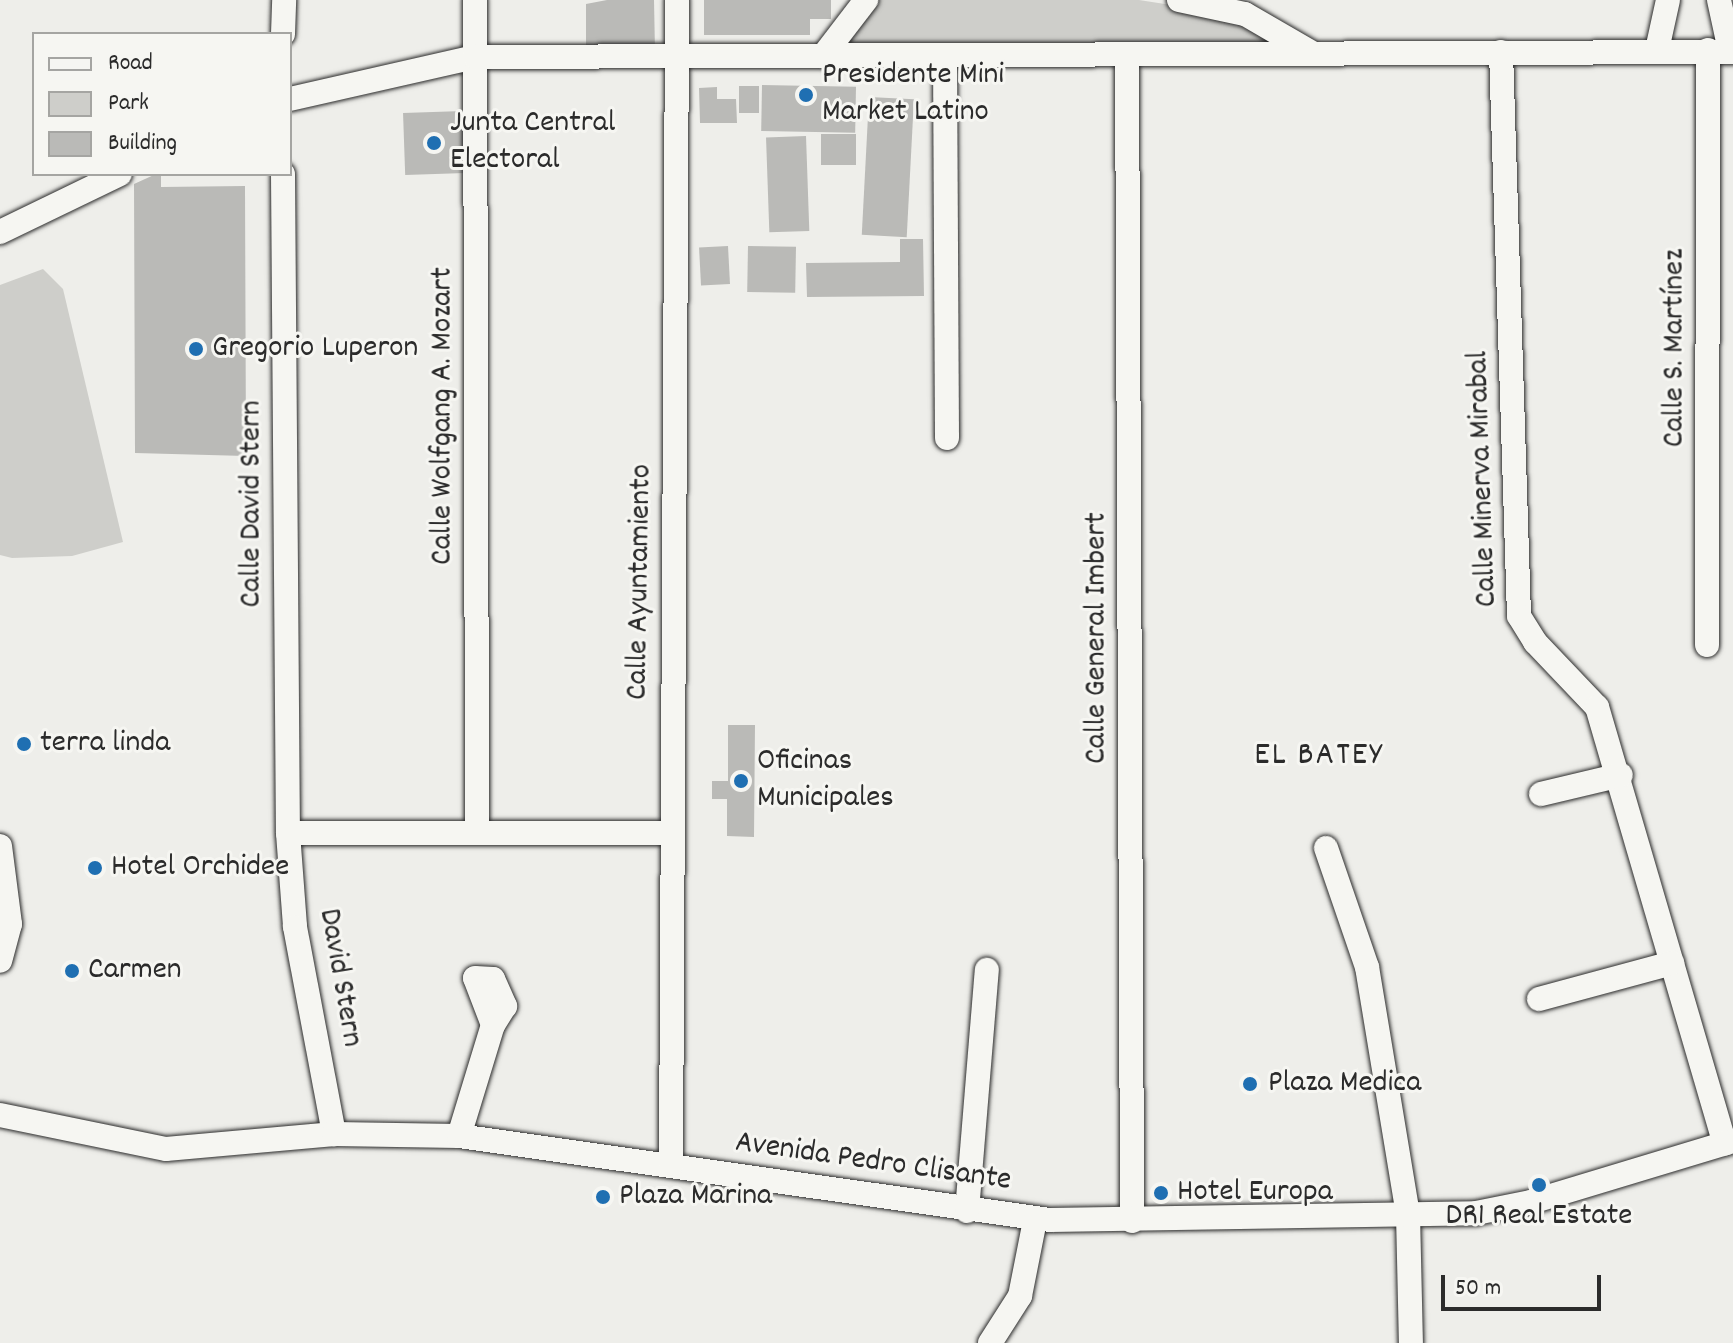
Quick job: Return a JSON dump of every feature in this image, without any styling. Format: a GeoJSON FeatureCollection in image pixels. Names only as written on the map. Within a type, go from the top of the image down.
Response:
{"type":"FeatureCollection","features":[{"type":"Feature","properties":{"kind":"street"},"geometry":{"type":"LineString","coordinates":[[283,32],[284,0]]}},
{"type":"Feature","properties":{"kind":"street","name":"Calle Wolfgang A. Mozart"},"geometry":{"type":"LineString","coordinates":[[475,0],[477,832]]}},
{"type":"Feature","properties":{"kind":"street","name":"Calle Ayuntamiento"},"geometry":{"type":"LineString","coordinates":[[671,1165],[677,0]]}},
{"type":"Feature","properties":{"kind":"street"},"geometry":{"type":"LineString","coordinates":[[823,56],[866,0]]}},
{"type":"Feature","properties":{"kind":"street"},"geometry":{"type":"LineString","coordinates":[[1179,0],[1245,14],[1312,53]]}},
{"type":"Feature","properties":{"kind":"street"},"geometry":{"type":"LineString","coordinates":[[1657,50],[1668,0]]}},
{"type":"Feature","properties":{"kind":"street","name":"Calle S. Martínez"},"geometry":{"type":"LineString","coordinates":[[1707,645],[1724,51],[1719,0]]}},
{"type":"Feature","properties":{"kind":"street"},"geometry":{"type":"LineString","coordinates":[[292,99],[475,57],[1724,51]]}},
{"type":"Feature","properties":{"kind":"street","name":"Calle Minerva Mirabal"},"geometry":{"type":"LineString","coordinates":[[1501,52],[1519,616],[1535,642],[1592,697],[1621,775],[1672,963],[1729,1142]]}},
{"type":"Feature","properties":{"kind":"street","name":"Calle General Imbert"},"geometry":{"type":"LineString","coordinates":[[1127,54],[1132,1221]]}},
{"type":"Feature","properties":{"kind":"street"},"geometry":{"type":"LineString","coordinates":[[945,55],[947,438]]}},
{"type":"Feature","properties":{"kind":"street"},"geometry":{"type":"LineString","coordinates":[[0,232],[116,176]]}},
{"type":"Feature","properties":{"kind":"street","name":"Calle David Stern"},"geometry":{"type":"LineString","coordinates":[[283,176],[288,833]]}},
{"type":"Feature","properties":{"kind":"street"},"geometry":{"type":"LineString","coordinates":[[1541,794],[1621,775]]}},
{"type":"Feature","properties":{"kind":"street"},"geometry":{"type":"LineString","coordinates":[[288,833],[671,833]]}},
{"type":"Feature","properties":{"kind":"street","name":"David Stern"},"geometry":{"type":"LineString","coordinates":[[288,833],[295,927],[334,1134]]}},
{"type":"Feature","properties":{"kind":"street"},"geometry":{"type":"LineString","coordinates":[[0,846],[10,924],[0,961]]}},
{"type":"Feature","properties":{"kind":"street"},"geometry":{"type":"LineString","coordinates":[[1326,848],[1367,967],[1408,1214],[1411,1343]]}},
{"type":"Feature","properties":{"kind":"street"},"geometry":{"type":"LineString","coordinates":[[1539,999],[1672,963]]}},
{"type":"Feature","properties":{"kind":"street"},"geometry":{"type":"LineString","coordinates":[[967,1211],[987,970]]}},
{"type":"Feature","properties":{"kind":"street"},"geometry":{"type":"LineString","coordinates":[[459,1136],[493,1025]]}},
{"type":"Feature","properties":{"kind":"street","name":"Avenida Pedro Clisante"},"geometry":{"type":"LineString","coordinates":[[0,1115],[166,1149],[334,1134],[459,1136],[1035,1220],[1132,1221],[1476,1213],[1531,1202],[1729,1142]]}},
{"type":"Feature","properties":{"kind":"street"},"geometry":{"type":"LineString","coordinates":[[990,1343],[1020,1296],[1035,1220]]}},
{"type":"Feature","properties":{"kind":"green space"},"geometry":{"type":"Polygon","coordinates":[[[879,0],[1139,0],[1242,16],[1293,43],[843,50],[879,0]]]}},
{"type":"Feature","properties":{"kind":"green space"},"geometry":{"type":"Polygon","coordinates":[[[43,269],[63,289],[123,542],[72,556],[12,558],[0,555],[0,285],[43,269]]]}},
{"type":"Feature","properties":{"kind":"building"},"geometry":{"type":"Polygon","coordinates":[[[607,0],[654,0],[655,52],[586,52],[586,4],[607,0]]]}},
{"type":"Feature","properties":{"kind":"building"},"geometry":{"type":"Polygon","coordinates":[[[704,0],[831,0],[831,19],[810,19],[810,35],[704,35],[704,0]]]}},
{"type":"Feature","properties":{"kind":"building"},"geometry":{"type":"Polygon","coordinates":[[[762,85],[856,87],[855,133],[761,131],[762,85]]]}},
{"type":"Feature","properties":{"kind":"building"},"geometry":{"type":"Polygon","coordinates":[[[739,86],[759,86],[759,113],[739,113],[739,86]]]}},
{"type":"Feature","properties":{"kind":"building"},"geometry":{"type":"Polygon","coordinates":[[[717,87],[717,99],[736,99],[737,123],[700,123],[699,88],[717,87]]]}},
{"type":"Feature","properties":{"kind":"building"},"geometry":{"type":"Polygon","coordinates":[[[869,97],[914,99],[907,237],[862,235],[869,97]]]}},
{"type":"Feature","properties":{"kind":"building","name":"Junta Central Electoral"},"geometry":{"type":"Polygon","coordinates":[[[463,111],[465,173],[405,175],[403,113],[463,111]]]}},
{"type":"Feature","properties":{"kind":"building"},"geometry":{"type":"Polygon","coordinates":[[[821,134],[856,134],[856,165],[821,165],[821,134]]]}},
{"type":"Feature","properties":{"kind":"building"},"geometry":{"type":"Polygon","coordinates":[[[806,136],[809,231],[769,232],[766,137],[806,136]]]}},
{"type":"Feature","properties":{"kind":"building"},"geometry":{"type":"Polygon","coordinates":[[[152,176],[161,176],[161,187],[245,186],[246,456],[135,453],[134,184],[152,176]]]}},
{"type":"Feature","properties":{"kind":"building"},"geometry":{"type":"Polygon","coordinates":[[[900,239],[923,239],[924,296],[807,297],[806,263],[900,262],[900,239]]]}},
{"type":"Feature","properties":{"kind":"building"},"geometry":{"type":"Polygon","coordinates":[[[728,246],[730,284],[701,285],[699,248],[728,246]]]}},
{"type":"Feature","properties":{"kind":"building"},"geometry":{"type":"Polygon","coordinates":[[[748,246],[796,247],[795,293],[747,292],[748,246]]]}},
{"type":"Feature","properties":{"kind":"building","name":"Oficinas Municipales"},"geometry":{"type":"Polygon","coordinates":[[[728,725],[755,725],[754,837],[727,836],[727,799],[712,799],[712,781],[728,781],[728,725]]]}},
{"type":"Feature","properties":{"kind":"place","name":"Presidente Mini Market Latino"},"geometry":{"type":"Point","coordinates":[806,95]}},
{"type":"Feature","properties":{"kind":"place","name":"Junta Central Electoral"},"geometry":{"type":"Point","coordinates":[434,143]}},
{"type":"Feature","properties":{"kind":"place","name":"Gregorio Luperon"},"geometry":{"type":"Point","coordinates":[196,349]}},
{"type":"Feature","properties":{"kind":"place","name":"terra linda"},"geometry":{"type":"Point","coordinates":[24,744]}},
{"type":"Feature","properties":{"kind":"place","name":"Oficinas Municipales"},"geometry":{"type":"Point","coordinates":[741,781]}},
{"type":"Feature","properties":{"kind":"place","name":"Hotel Orchidee"},"geometry":{"type":"Point","coordinates":[95,868]}},
{"type":"Feature","properties":{"kind":"place","name":"Carmen"},"geometry":{"type":"Point","coordinates":[72,971]}},
{"type":"Feature","properties":{"kind":"place","name":"Plaza Medica"},"geometry":{"type":"Point","coordinates":[1250,1084]}},
{"type":"Feature","properties":{"kind":"place","name":"DR1 Real Estate"},"geometry":{"type":"Point","coordinates":[1539,1185]}},
{"type":"Feature","properties":{"kind":"place","name":"Hotel Europa"},"geometry":{"type":"Point","coordinates":[1161,1193]}},
{"type":"Feature","properties":{"kind":"place","name":"Plaza Marina"},"geometry":{"type":"Point","coordinates":[603,1197]}},
{"type":"Feature","properties":{"kind":"district","name":"EL BATEY"},"geometry":{"type":"Point","coordinates":[1319,757]}}]}
